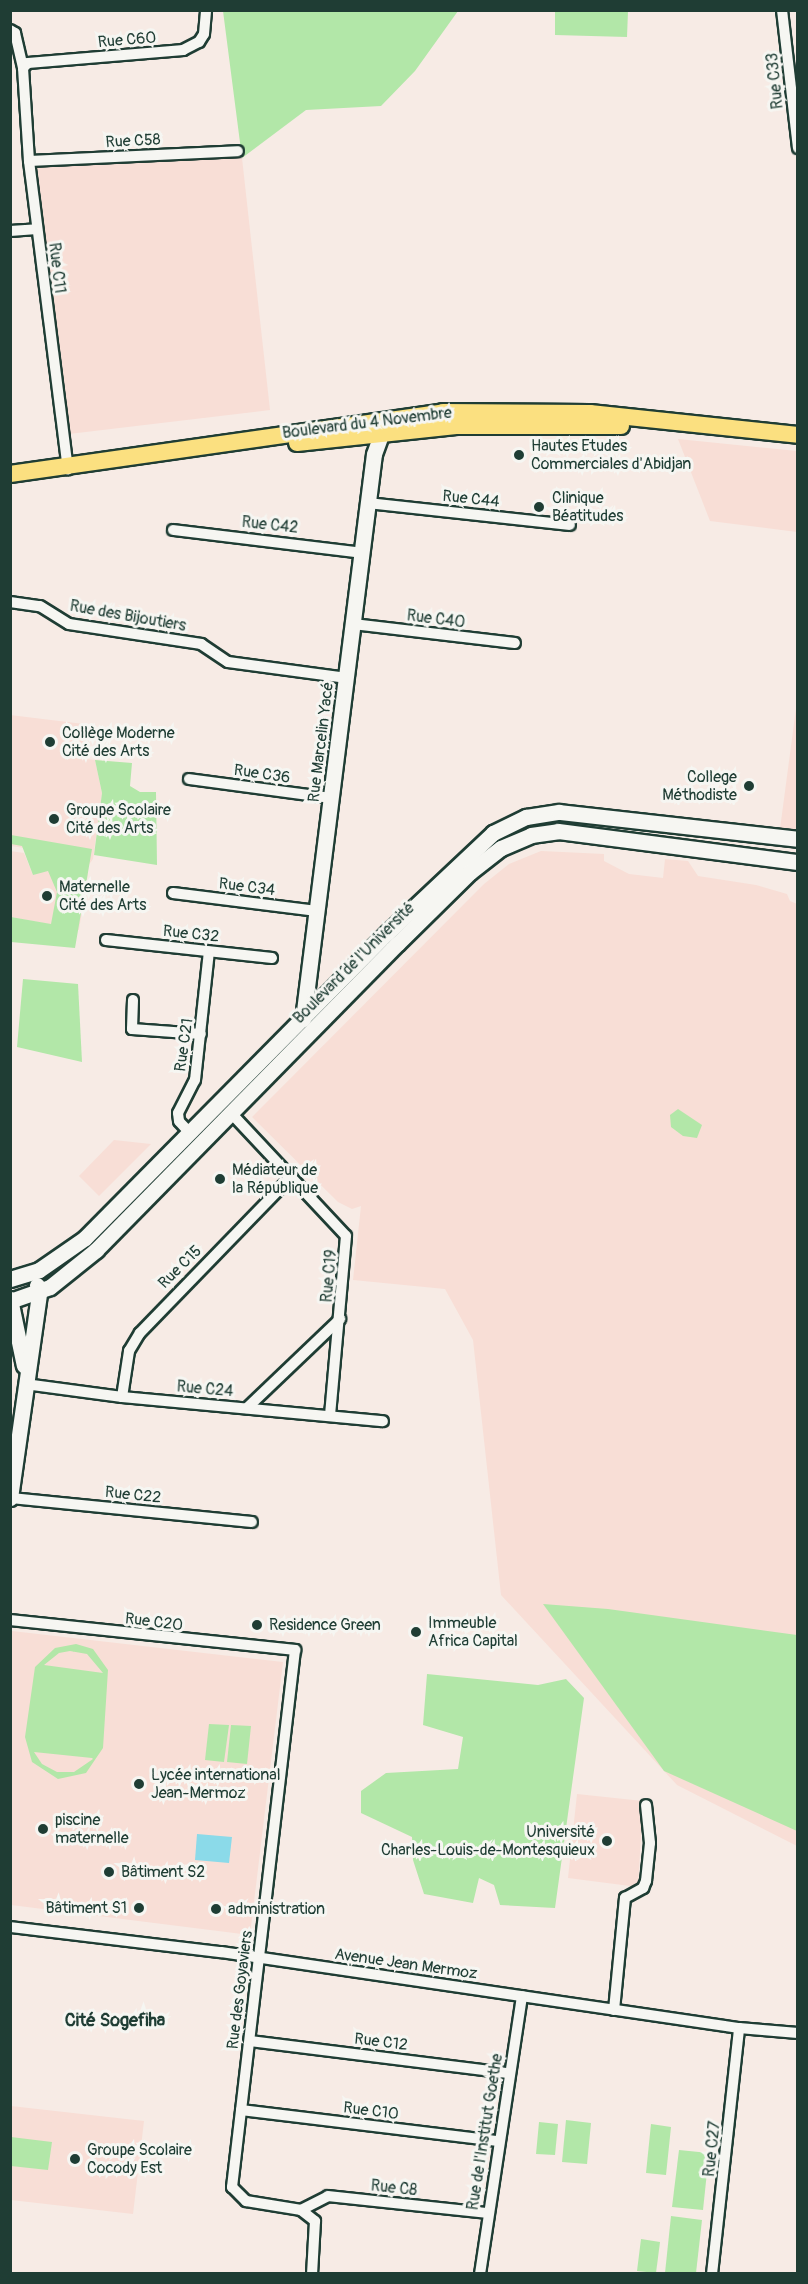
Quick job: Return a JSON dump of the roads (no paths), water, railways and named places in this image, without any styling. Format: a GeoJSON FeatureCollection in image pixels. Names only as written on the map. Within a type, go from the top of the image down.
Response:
{"type":"FeatureCollection","features":[{"type":"Feature","properties":{"kind":"main road","name":"Boulevard du 4 Novembre"},"geometry":{"type":"LineString","coordinates":[[10,474],[68,469],[375,426],[443,412],[590,413],[798,435]]}},
{"type":"Feature","properties":{"kind":"main road","name":"Boulevard du 4 Novembre"},"geometry":{"type":"LineString","coordinates":[[375,426],[578,424],[660,427],[798,443]]}},
{"type":"Feature","properties":{"kind":"main road","name":"Boulevard du 4 Novembre"},"geometry":{"type":"LineString","coordinates":[[10,482],[68,469]]}},
{"type":"Feature","properties":{"kind":"street","name":"Rue C60"},"geometry":{"type":"LineString","coordinates":[[23,68],[28,63],[183,50],[199,42],[204,34],[206,10]]}},
{"type":"Feature","properties":{"kind":"street","name":"Rue C33"},"geometry":{"type":"LineString","coordinates":[[782,10],[798,148]]}},
{"type":"Feature","properties":{"kind":"street","name":"Rue C11"},"geometry":{"type":"LineString","coordinates":[[10,30],[15,33],[23,68],[29,161],[68,469]]}},
{"type":"Feature","properties":{"kind":"street","name":"Rue C58"},"geometry":{"type":"LineString","coordinates":[[29,161],[238,151]]}},
{"type":"Feature","properties":{"kind":"street"},"geometry":{"type":"LineString","coordinates":[[10,231],[37,229]]}},
{"type":"Feature","properties":{"kind":"street","name":"Rue Marcelin Yacé"},"geometry":{"type":"LineString","coordinates":[[308,1024],[317,911],[363,554],[375,426]]}},
{"type":"Feature","properties":{"kind":"street","name":"Rue C44"},"geometry":{"type":"LineString","coordinates":[[368,503],[570,525]]}},
{"type":"Feature","properties":{"kind":"street","name":"Rue C42"},"geometry":{"type":"LineString","coordinates":[[173,530],[363,554]]}},
{"type":"Feature","properties":{"kind":"street","name":"Rue des Bijoutiers"},"geometry":{"type":"LineString","coordinates":[[10,602],[40,606],[69,624],[201,644],[228,662],[347,678]]}},
{"type":"Feature","properties":{"kind":"street","name":"Rue C40"},"geometry":{"type":"LineString","coordinates":[[353,624],[515,643]]}},
{"type":"Feature","properties":{"kind":"street","name":"Rue C36"},"geometry":{"type":"LineString","coordinates":[[189,778],[332,798]]}},
{"type":"Feature","properties":{"kind":"street","name":"Boulevard de l'Université"},"geometry":{"type":"LineString","coordinates":[[11,1300],[39,1293],[96,1250],[231,1113],[308,1024],[461,860],[510,824],[559,812],[676,828],[798,839]]}},
{"type":"Feature","properties":{"kind":"street"},"geometry":{"type":"LineString","coordinates":[[674,848],[676,828]]}},
{"type":"Feature","properties":{"kind":"street","name":"Boulevard de l'Université"},"geometry":{"type":"LineString","coordinates":[[15,1279],[53,1263],[86,1238],[190,1133],[470,872],[517,840],[558,831],[674,848],[798,862]]}},
{"type":"Feature","properties":{"kind":"street","name":"Rue C34"},"geometry":{"type":"LineString","coordinates":[[173,893],[317,911]]}},
{"type":"Feature","properties":{"kind":"street","name":"Rue C32"},"geometry":{"type":"LineString","coordinates":[[106,940],[272,958]]}},
{"type":"Feature","properties":{"kind":"street","name":"Rue C21"},"geometry":{"type":"LineString","coordinates":[[190,1133],[179,1121],[178,1113],[195,1080],[209,951]]}},
{"type":"Feature","properties":{"kind":"street"},"geometry":{"type":"LineString","coordinates":[[133,1000],[132,1029],[201,1034]]}},
{"type":"Feature","properties":{"kind":"street","name":"Rue C19"},"geometry":{"type":"LineString","coordinates":[[231,1113],[346,1236],[330,1415]]}},
{"type":"Feature","properties":{"kind":"street","name":"Rue C15"},"geometry":{"type":"LineString","coordinates":[[122,1397],[129,1351],[140,1333],[291,1177]]}},
{"type":"Feature","properties":{"kind":"street"},"geometry":{"type":"LineString","coordinates":[[11,1498],[25,1379],[39,1293],[35,1280],[15,1279]]}},
{"type":"Feature","properties":{"kind":"street"},"geometry":{"type":"LineString","coordinates":[[11,1300],[13,1327],[25,1379]]}},
{"type":"Feature","properties":{"kind":"street"},"geometry":{"type":"LineString","coordinates":[[247,1408],[340,1318]]}},
{"type":"Feature","properties":{"kind":"street","name":"Rue C24"},"geometry":{"type":"LineString","coordinates":[[25,1379],[122,1397],[383,1420]]}},
{"type":"Feature","properties":{"kind":"street","name":"Rue C22"},"geometry":{"type":"LineString","coordinates":[[11,1498],[252,1522]]}},
{"type":"Feature","properties":{"kind":"street","name":"Rue C20"},"geometry":{"type":"LineString","coordinates":[[10,1620],[295,1650]]}},
{"type":"Feature","properties":{"kind":"street","name":"Rue des Goyaviers"},"geometry":{"type":"LineString","coordinates":[[295,1650],[232,2187],[236,2195],[246,2201],[301,2210]]}},
{"type":"Feature","properties":{"kind":"street"},"geometry":{"type":"LineString","coordinates":[[614,2010],[626,1898],[643,1888],[646,1881],[650,1843],[646,1805]]}},
{"type":"Feature","properties":{"kind":"street","name":"Avenue Jean Mermoz"},"geometry":{"type":"LineString","coordinates":[[10,1928],[260,1958],[739,2028],[798,2033]]}},
{"type":"Feature","properties":{"kind":"street","name":"Rue de l'Institut Goethe"},"geometry":{"type":"LineString","coordinates":[[480,2274],[508,2073],[522,1996]]}},
{"type":"Feature","properties":{"kind":"street","name":"Rue C27"},"geometry":{"type":"LineString","coordinates":[[712,2274],[739,2028]]}},
{"type":"Feature","properties":{"kind":"street","name":"Rue C12"},"geometry":{"type":"LineString","coordinates":[[250,2041],[508,2073]]}},
{"type":"Feature","properties":{"kind":"street","name":"Rue C10"},"geometry":{"type":"LineString","coordinates":[[241,2110],[498,2141]]}},
{"type":"Feature","properties":{"kind":"street","name":"Rue C8"},"geometry":{"type":"LineString","coordinates":[[301,2210],[328,2196],[488,2213]]}},
{"type":"Feature","properties":{"kind":"street"},"geometry":{"type":"LineString","coordinates":[[301,2210],[317,2227],[312,2274]]}},
{"type":"Feature","properties":{"kind":"water"},"geometry":{"type":"Polygon","coordinates":[[[197,1834],[232,1837],[229,1863],[195,1860],[197,1834]]]}},
{"type":"Feature","properties":{"kind":"place","name":"Hautes Etudes Commerciales d'Abidjan"},"geometry":{"type":"Point","coordinates":[519,455]}},
{"type":"Feature","properties":{"kind":"place","name":"Clinique Béatitudes"},"geometry":{"type":"Point","coordinates":[539,507]}},
{"type":"Feature","properties":{"kind":"place","name":"Collège Moderne Cité des Arts"},"geometry":{"type":"Point","coordinates":[50,742]}},
{"type":"Feature","properties":{"kind":"place","name":"College Méthodiste"},"geometry":{"type":"Point","coordinates":[749,786]}},
{"type":"Feature","properties":{"kind":"place","name":"Groupe Scolaire Cité des Arts"},"geometry":{"type":"Point","coordinates":[54,819]}},
{"type":"Feature","properties":{"kind":"place","name":"Maternelle Cité des Arts"},"geometry":{"type":"Point","coordinates":[47,896]}},
{"type":"Feature","properties":{"kind":"place","name":"Médiateur de la République"},"geometry":{"type":"Point","coordinates":[220,1179]}},
{"type":"Feature","properties":{"kind":"place","name":"Residence Green"},"geometry":{"type":"Point","coordinates":[257,1625]}},
{"type":"Feature","properties":{"kind":"place","name":"Immeuble Africa Capital"},"geometry":{"type":"Point","coordinates":[416,1632]}},
{"type":"Feature","properties":{"kind":"place","name":"Lycée international Jean-Mermoz"},"geometry":{"type":"Point","coordinates":[139,1784]}},
{"type":"Feature","properties":{"kind":"place","name":"piscine maternelle"},"geometry":{"type":"Point","coordinates":[43,1829]}},
{"type":"Feature","properties":{"kind":"place","name":"Université Charles-Louis-de-Montesquieux"},"geometry":{"type":"Point","coordinates":[607,1841]}},
{"type":"Feature","properties":{"kind":"place","name":"Bâtiment S2"},"geometry":{"type":"Point","coordinates":[109,1872]}},
{"type":"Feature","properties":{"kind":"place","name":"Bâtiment S1"},"geometry":{"type":"Point","coordinates":[139,1908]}},
{"type":"Feature","properties":{"kind":"place","name":"administration"},"geometry":{"type":"Point","coordinates":[216,1909]}},
{"type":"Feature","properties":{"kind":"place","name":"Groupe Scolaire Cocody Est"},"geometry":{"type":"Point","coordinates":[75,2159]}},
{"type":"Feature","properties":{"kind":"district","name":"Cité Sogefiha"},"geometry":{"type":"Point","coordinates":[115,2021]}}]}
